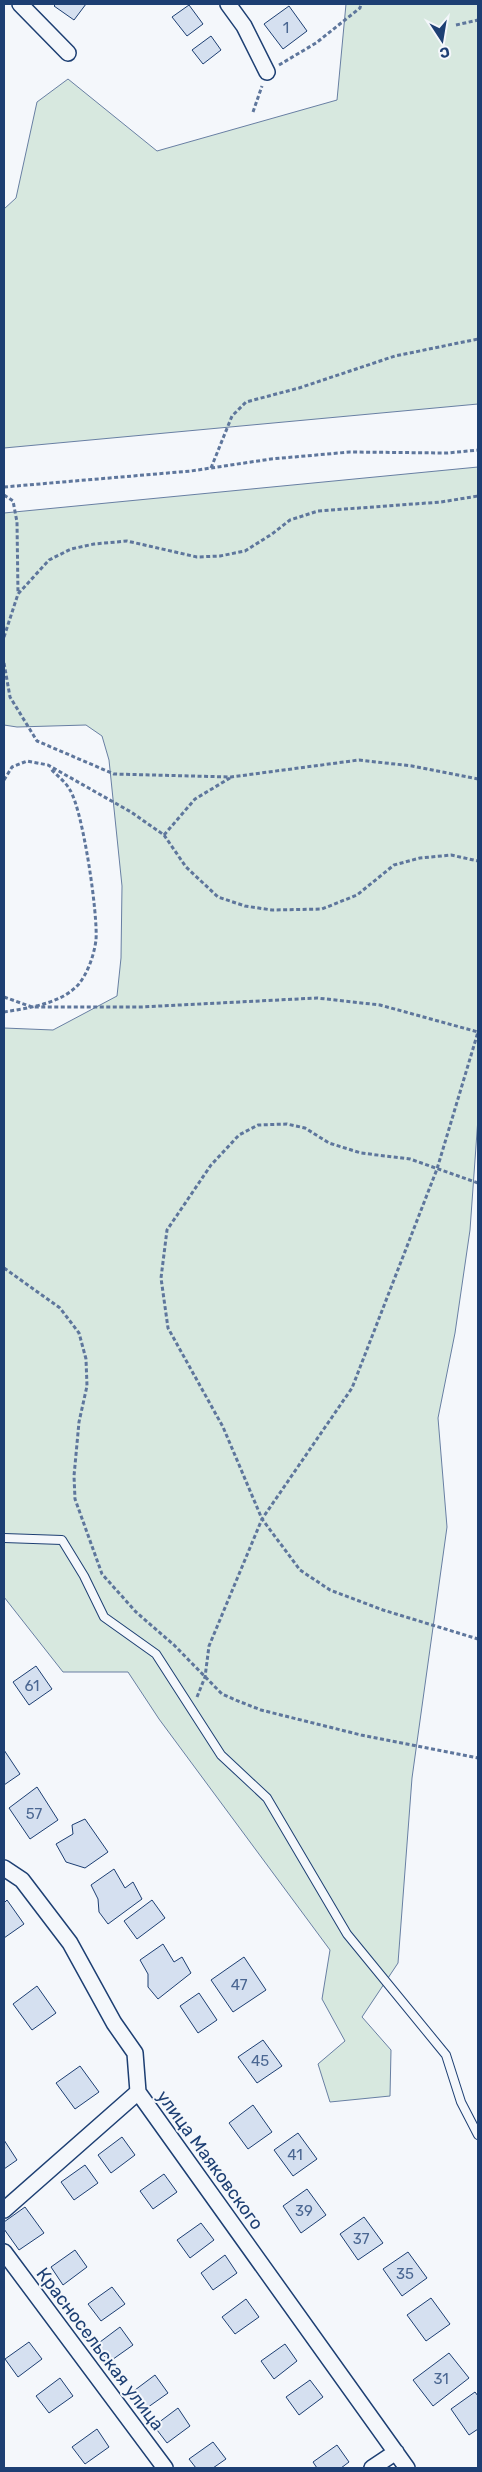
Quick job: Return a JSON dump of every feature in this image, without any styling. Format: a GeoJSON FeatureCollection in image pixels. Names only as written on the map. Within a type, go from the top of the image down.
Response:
{"type":"FeatureCollection","features":[{"type":"Feature","properties":{"kind":"street"},"geometry":{"type":"LineString","coordinates":[[20,4],[68,53]]}},
{"type":"Feature","properties":{"kind":"street"},"geometry":{"type":"LineString","coordinates":[[228,4],[244,26],[266,72]]}},
{"type":"Feature","properties":{"kind":"street","name":"улица Маяковского"},"geometry":{"type":"LineString","coordinates":[[4,1868],[22,1880],[70,1943],[114,2023],[135,2053],[138,2092],[407,2468]]}},
{"type":"Feature","properties":{"kind":"street"},"geometry":{"type":"LineString","coordinates":[[4,2210],[138,2092]]}},
{"type":"Feature","properties":{"kind":"street","name":"Красносельская улица"},"geometry":{"type":"LineString","coordinates":[[4,2252],[165,2468]]}},
{"type":"Feature","properties":{"kind":"street"},"geometry":{"type":"LineString","coordinates":[[372,2468],[396,2452]]}},
{"type":"Feature","properties":{"kind":"lane"},"geometry":{"type":"LineString","coordinates":[[4,1538],[62,1540],[84,1576],[104,1617],[156,1654],[221,1755],[267,1798],[347,1934],[446,2055],[460,2102],[478,2135]]}},
{"type":"Feature","properties":{"kind":"path"},"geometry":{"type":"LineString","coordinates":[[253,112],[266,72],[316,43],[360,8],[361,4]]}},
{"type":"Feature","properties":{"kind":"path"},"geometry":{"type":"LineString","coordinates":[[456,25],[478,20]]}},
{"type":"Feature","properties":{"kind":"path"},"geometry":{"type":"LineString","coordinates":[[211,468],[232,416],[246,402],[299,388],[395,356],[478,339]]}},
{"type":"Feature","properties":{"kind":"path"},"geometry":{"type":"LineString","coordinates":[[4,488],[211,468],[271,459],[350,452],[448,453],[478,450]]}},
{"type":"Feature","properties":{"kind":"path"},"geometry":{"type":"LineString","coordinates":[[4,495],[13,501],[17,522],[18,594],[4,637]]}},
{"type":"Feature","properties":{"kind":"path"},"geometry":{"type":"LineString","coordinates":[[18,594],[49,560],[71,549],[94,544],[127,542],[197,556],[220,556],[245,551],[290,520],[318,511],[441,502],[478,496]]}},
{"type":"Feature","properties":{"kind":"path"},"geometry":{"type":"LineString","coordinates":[[4,663],[10,697],[36,741],[114,774],[231,777],[359,760],[412,766],[478,779]]}},
{"type":"Feature","properties":{"kind":"path"},"geometry":{"type":"LineString","coordinates":[[4,780],[12,767],[27,761],[48,766],[131,812],[164,835],[186,867],[218,898],[245,906],[272,910],[322,909],[357,895],[394,865],[420,858],[451,855],[478,861]]}},
{"type":"Feature","properties":{"kind":"path"},"geometry":{"type":"LineString","coordinates":[[4,996],[32,1007],[69,993],[88,970],[96,940],[94,904],[79,814],[71,790],[48,766]]}},
{"type":"Feature","properties":{"kind":"path"},"geometry":{"type":"LineString","coordinates":[[164,835],[195,800],[231,777]]}},
{"type":"Feature","properties":{"kind":"path"},"geometry":{"type":"LineString","coordinates":[[4,1012],[32,1007],[141,1007],[317,998],[380,1004],[478,1032],[437,1169],[352,1388],[262,1519],[209,1646],[205,1677],[194,1704]]}},
{"type":"Feature","properties":{"kind":"path"},"geometry":{"type":"LineString","coordinates":[[478,1183],[410,1159],[353,1150],[329,1143],[305,1128],[286,1124],[258,1125],[239,1135],[211,1165],[167,1230],[161,1278],[168,1328],[223,1427],[262,1519],[300,1570],[330,1590],[383,1610],[478,1640]]}},
{"type":"Feature","properties":{"kind":"path"},"geometry":{"type":"LineString","coordinates":[[4,1268],[60,1308],[79,1333],[86,1359],[87,1386],[79,1422],[74,1476],[75,1499],[102,1574],[136,1612],[174,1645],[222,1694],[261,1710],[361,1735],[478,1758]]}},
{"type":"Feature","properties":{"kind":"shaded area"},"geometry":{"type":"Polygon","coordinates":[[[346,4],[478,4],[478,404],[4,448],[4,209],[16,198],[37,102],[68,79],[157,151],[337,100],[346,4]]]}},
{"type":"Feature","properties":{"kind":"shaded area"},"geometry":{"type":"Polygon","coordinates":[[[478,467],[478,1118],[470,1230],[455,1333],[438,1418],[447,1527],[412,1778],[398,1963],[362,2017],[391,2050],[390,2096],[330,2102],[318,2064],[345,2041],[322,1999],[330,1950],[159,1719],[128,1672],[63,1672],[4,1597],[4,1028],[53,1030],[117,996],[121,958],[122,886],[109,760],[102,736],[86,725],[17,727],[4,725],[4,513],[478,467]]]}},
{"type":"Feature","properties":{"kind":"building"},"geometry":{"type":"Polygon","coordinates":[[[56,4],[86,4],[74,20],[54,6],[56,4]]]}},
{"type":"Feature","properties":{"kind":"building"},"geometry":{"type":"Polygon","coordinates":[[[189,5],[203,24],[187,36],[172,17],[189,5]]]}},
{"type":"Feature","properties":{"kind":"building"},"geometry":{"type":"Polygon","coordinates":[[[289,6],[307,31],[283,49],[264,24],[289,6]]]}},
{"type":"Feature","properties":{"kind":"building"},"geometry":{"type":"Polygon","coordinates":[[[211,36],[221,50],[203,64],[192,50],[211,36]]]}},
{"type":"Feature","properties":{"kind":"building"},"geometry":{"type":"Polygon","coordinates":[[[36,1666],[52,1689],[29,1705],[13,1682],[36,1666]]]}},
{"type":"Feature","properties":{"kind":"building"},"geometry":{"type":"Polygon","coordinates":[[[4,1750],[20,1774],[4,1785],[4,1750]]]}},
{"type":"Feature","properties":{"kind":"building"},"geometry":{"type":"Polygon","coordinates":[[[37,1787],[58,1820],[30,1839],[9,1808],[37,1787]]]}},
{"type":"Feature","properties":{"kind":"building"},"geometry":{"type":"Polygon","coordinates":[[[85,1819],[108,1852],[85,1868],[66,1862],[56,1844],[73,1834],[72,1825],[85,1819]]]}},
{"type":"Feature","properties":{"kind":"building"},"geometry":{"type":"Polygon","coordinates":[[[114,1869],[125,1888],[133,1882],[142,1899],[108,1924],[99,1912],[98,1899],[91,1885],[114,1869]]]}},
{"type":"Feature","properties":{"kind":"building"},"geometry":{"type":"Polygon","coordinates":[[[7,1900],[24,1924],[4,1938],[4,1903],[7,1900]]]}},
{"type":"Feature","properties":{"kind":"building"},"geometry":{"type":"Polygon","coordinates":[[[152,1900],[165,1918],[137,1939],[124,1921],[152,1900]]]}},
{"type":"Feature","properties":{"kind":"building"},"geometry":{"type":"Polygon","coordinates":[[[163,1944],[174,1962],[182,1957],[191,1973],[158,1999],[148,1987],[148,1974],[140,1960],[163,1944]]]}},
{"type":"Feature","properties":{"kind":"building"},"geometry":{"type":"Polygon","coordinates":[[[244,1957],[266,1990],[233,2012],[211,1980],[244,1957]]]}},
{"type":"Feature","properties":{"kind":"building"},"geometry":{"type":"Polygon","coordinates":[[[37,1986],[56,2013],[32,2030],[13,2004],[37,1986]]]}},
{"type":"Feature","properties":{"kind":"building"},"geometry":{"type":"Polygon","coordinates":[[[199,1993],[217,2020],[198,2033],[180,2006],[199,1993]]]}},
{"type":"Feature","properties":{"kind":"building"},"geometry":{"type":"Polygon","coordinates":[[[263,2040],[282,2066],[257,2083],[238,2057],[263,2040]]]}},
{"type":"Feature","properties":{"kind":"building"},"geometry":{"type":"Polygon","coordinates":[[[80,2066],[99,2092],[75,2109],[56,2083],[80,2066]]]}},
{"type":"Feature","properties":{"kind":"building"},"geometry":{"type":"Polygon","coordinates":[[[253,2105],[272,2132],[248,2149],[229,2123],[253,2105]]]}},
{"type":"Feature","properties":{"kind":"building"},"geometry":{"type":"Polygon","coordinates":[[[298,2133],[317,2159],[293,2176],[274,2150],[298,2133]]]}},
{"type":"Feature","properties":{"kind":"building"},"geometry":{"type":"Polygon","coordinates":[[[122,2137],[135,2155],[111,2173],[98,2155],[122,2137]]]}},
{"type":"Feature","properties":{"kind":"building"},"geometry":{"type":"Polygon","coordinates":[[[4,2140],[17,2160],[4,2169],[4,2140]]]}},
{"type":"Feature","properties":{"kind":"building"},"geometry":{"type":"Polygon","coordinates":[[[85,2165],[98,2183],[74,2200],[61,2182],[85,2165]]]}},
{"type":"Feature","properties":{"kind":"building"},"geometry":{"type":"Polygon","coordinates":[[[164,2174],[177,2192],[153,2209],[140,2191],[164,2174]]]}},
{"type":"Feature","properties":{"kind":"building"},"geometry":{"type":"Polygon","coordinates":[[[307,2189],[326,2215],[301,2233],[283,2206],[307,2189]]]}},
{"type":"Feature","properties":{"kind":"building"},"geometry":{"type":"Polygon","coordinates":[[[25,2207],[44,2233],[19,2250],[4,2229],[4,2222],[25,2207]]]}},
{"type":"Feature","properties":{"kind":"building"},"geometry":{"type":"Polygon","coordinates":[[[364,2217],[383,2243],[358,2260],[340,2234],[364,2217]]]}},
{"type":"Feature","properties":{"kind":"building"},"geometry":{"type":"Polygon","coordinates":[[[201,2223],[214,2240],[190,2258],[177,2240],[201,2223]]]}},
{"type":"Feature","properties":{"kind":"building"},"geometry":{"type":"Polygon","coordinates":[[[75,2250],[87,2267],[63,2285],[51,2267],[75,2250]]]}},
{"type":"Feature","properties":{"kind":"building"},"geometry":{"type":"Polygon","coordinates":[[[408,2252],[427,2278],[402,2296],[383,2269],[408,2252]]]}},
{"type":"Feature","properties":{"kind":"building"},"geometry":{"type":"Polygon","coordinates":[[[225,2255],[237,2273],[213,2290],[201,2273],[225,2255]]]}},
{"type":"Feature","properties":{"kind":"building"},"geometry":{"type":"Polygon","coordinates":[[[112,2287],[125,2304],[101,2321],[88,2304],[112,2287]]]}},
{"type":"Feature","properties":{"kind":"building"},"geometry":{"type":"Polygon","coordinates":[[[431,2298],[450,2324],[426,2341],[407,2315],[431,2298]]]}},
{"type":"Feature","properties":{"kind":"building"},"geometry":{"type":"Polygon","coordinates":[[[246,2299],[259,2317],[235,2334],[222,2317],[246,2299]]]}},
{"type":"Feature","properties":{"kind":"building"},"geometry":{"type":"Polygon","coordinates":[[[120,2327],[133,2345],[109,2362],[96,2345],[120,2327]]]}},
{"type":"Feature","properties":{"kind":"building"},"geometry":{"type":"Polygon","coordinates":[[[29,2342],[42,2359],[18,2377],[5,2359],[29,2342]]]}},
{"type":"Feature","properties":{"kind":"building"},"geometry":{"type":"Polygon","coordinates":[[[285,2344],[297,2361],[274,2379],[261,2361],[285,2344]]]}},
{"type":"Feature","properties":{"kind":"building"},"geometry":{"type":"Polygon","coordinates":[[[449,2353],[469,2378],[433,2406],[413,2380],[449,2353]]]}},
{"type":"Feature","properties":{"kind":"building"},"geometry":{"type":"Polygon","coordinates":[[[155,2375],[168,2393],[144,2410],[131,2393],[155,2375]]]}},
{"type":"Feature","properties":{"kind":"building"},"geometry":{"type":"Polygon","coordinates":[[[60,2378],[73,2396],[49,2413],[36,2396],[60,2378]]]}},
{"type":"Feature","properties":{"kind":"building"},"geometry":{"type":"Polygon","coordinates":[[[310,2380],[323,2397],[299,2415],[286,2397],[310,2380]]]}},
{"type":"Feature","properties":{"kind":"building"},"geometry":{"type":"Polygon","coordinates":[[[475,2392],[478,2396],[478,2429],[469,2435],[451,2409],[475,2392]]]}},
{"type":"Feature","properties":{"kind":"building"},"geometry":{"type":"Polygon","coordinates":[[[178,2408],[190,2426],[167,2443],[154,2426],[178,2408]]]}},
{"type":"Feature","properties":{"kind":"building"},"geometry":{"type":"Polygon","coordinates":[[[97,2429],[109,2447],[85,2464],[72,2447],[97,2429]]]}},
{"type":"Feature","properties":{"kind":"building"},"geometry":{"type":"Polygon","coordinates":[[[213,2442],[226,2459],[213,2468],[196,2468],[189,2459],[213,2442]]]}},
{"type":"Feature","properties":{"kind":"building"},"geometry":{"type":"Polygon","coordinates":[[[337,2445],[349,2462],[341,2468],[317,2468],[313,2462],[337,2445]]]}}]}
